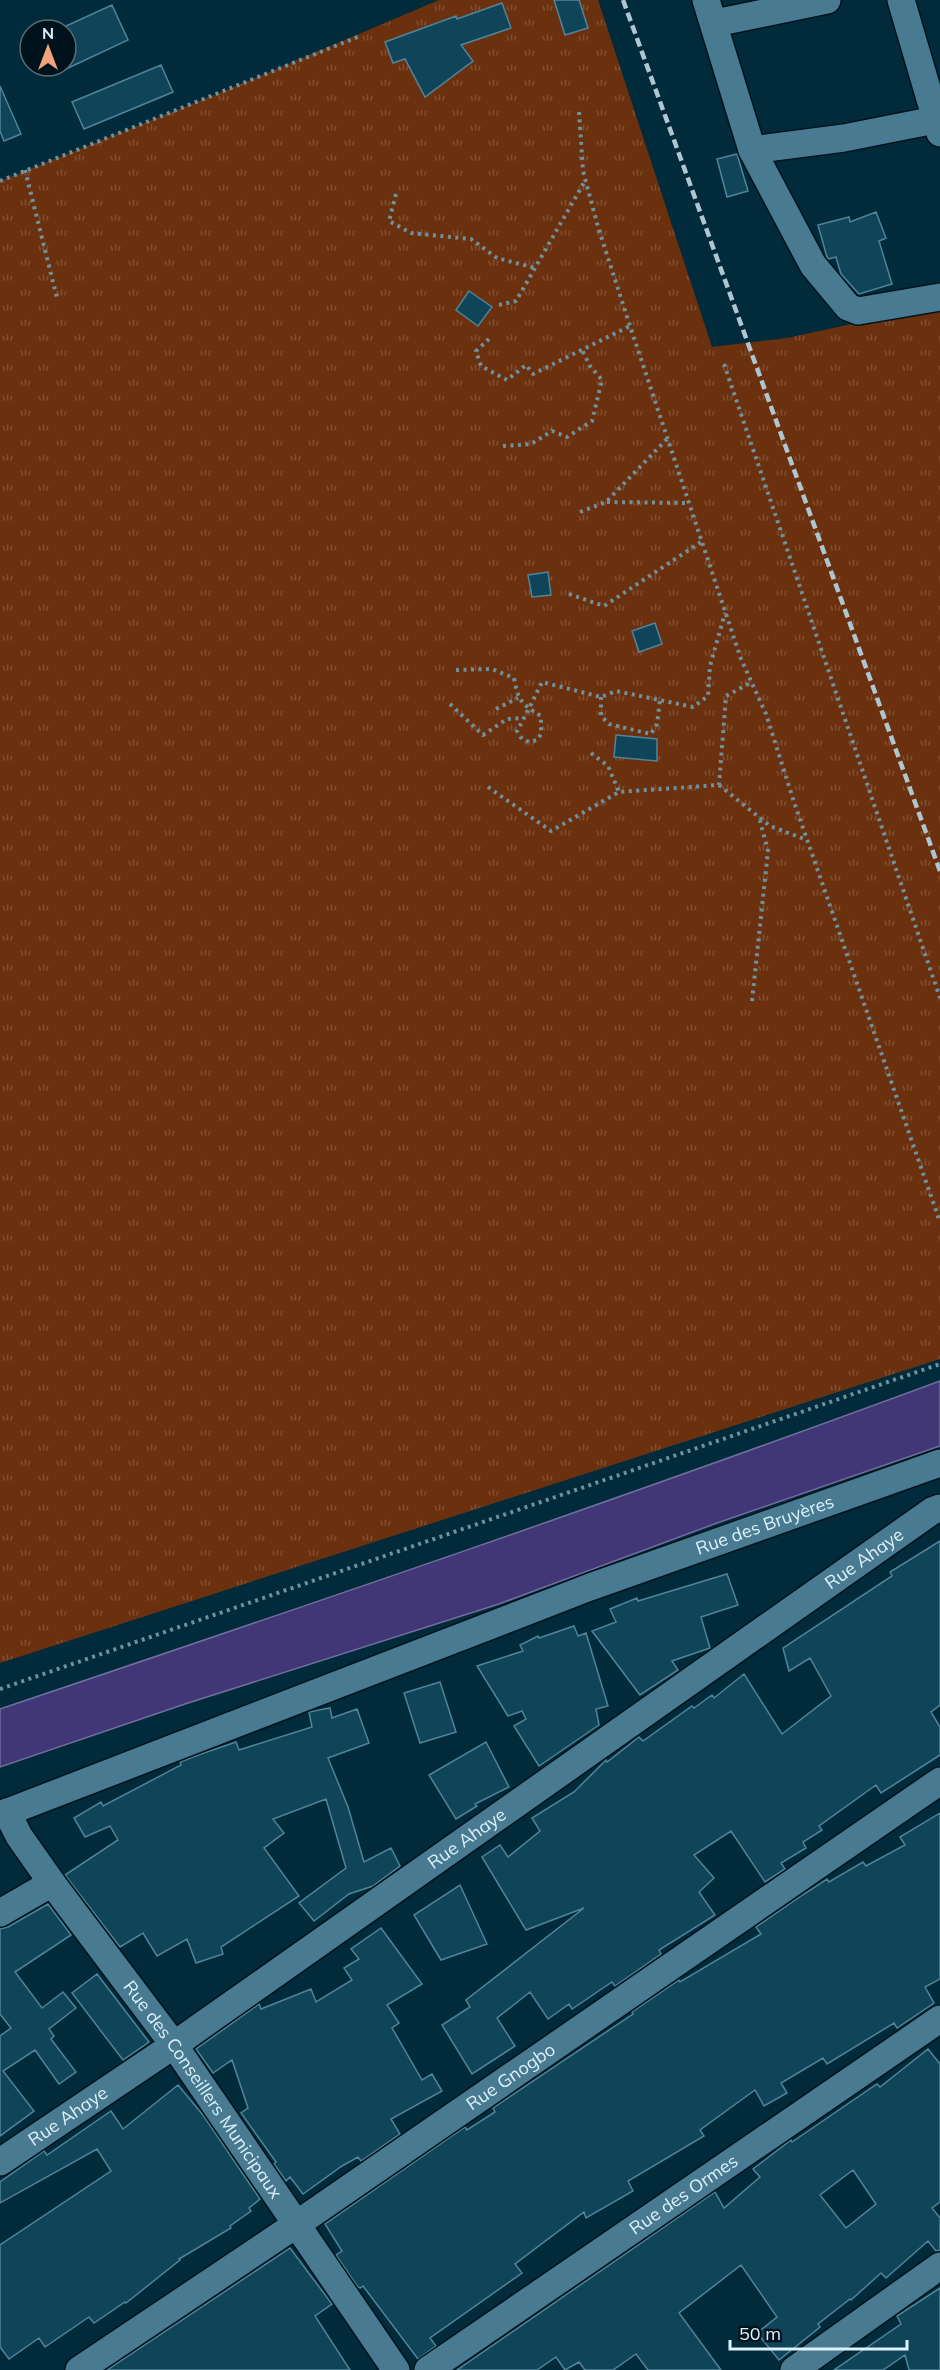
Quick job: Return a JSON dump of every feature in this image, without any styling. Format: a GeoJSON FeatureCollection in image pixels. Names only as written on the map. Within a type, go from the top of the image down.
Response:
{"type":"FeatureCollection","features":[{"type":"Feature","properties":{"kind":"street"},"geometry":{"type":"LineString","coordinates":[[827,0],[710,11],[752,150],[813,265],[848,307],[858,311],[940,297]]}},
{"type":"Feature","properties":{"kind":"street"},"geometry":{"type":"LineString","coordinates":[[752,150],[939,124],[901,0]]}},
{"type":"Feature","properties":{"kind":"street","name":"Rue des Bruyères"},"geometry":{"type":"LineString","coordinates":[[4,1813],[590,1587],[940,1463]]}},
{"type":"Feature","properties":{"kind":"street","name":"Rue Ahaye"},"geometry":{"type":"LineString","coordinates":[[0,2162],[174,2045],[936,1510]]}},
{"type":"Feature","properties":{"kind":"street","name":"Rue Gnogbo"},"geometry":{"type":"LineString","coordinates":[[79,2370],[297,2224],[940,1781]]}},
{"type":"Feature","properties":{"kind":"street","name":"Rue des Conseillers Municipaux"},"geometry":{"type":"LineString","coordinates":[[4,1813],[52,1883],[174,2045],[396,2370]]}},
{"type":"Feature","properties":{"kind":"street"},"geometry":{"type":"LineString","coordinates":[[0,1913],[52,1883]]}},
{"type":"Feature","properties":{"kind":"street","name":"Rue des Ormes"},"geometry":{"type":"LineString","coordinates":[[428,2370],[940,2019]]}},
{"type":"Feature","properties":{"kind":"street"},"geometry":{"type":"LineString","coordinates":[[794,2370],[940,2266]]}},
{"type":"Feature","properties":{"kind":"path"},"geometry":{"type":"LineString","coordinates":[[0,181],[360,36]]}},
{"type":"Feature","properties":{"kind":"path"},"geometry":{"type":"LineString","coordinates":[[579,112],[585,181],[630,326],[725,613],[741,659],[766,714],[807,840],[940,1222]]}},
{"type":"Feature","properties":{"kind":"path"},"geometry":{"type":"LineString","coordinates":[[25,170],[57,298]]}},
{"type":"Feature","properties":{"kind":"path"},"geometry":{"type":"LineString","coordinates":[[499,305],[516,301],[585,181]]}},
{"type":"Feature","properties":{"kind":"path"},"geometry":{"type":"LineString","coordinates":[[396,194],[389,221],[411,233],[471,239],[497,258],[535,268]]}},
{"type":"Feature","properties":{"kind":"path"},"geometry":{"type":"LineString","coordinates":[[489,339],[476,351],[481,366],[507,380],[526,365],[533,374],[630,326]]}},
{"type":"Feature","properties":{"kind":"path"},"geometry":{"type":"LineString","coordinates":[[503,446],[531,444],[552,431],[567,436],[592,421],[602,380],[582,350]]}},
{"type":"Feature","properties":{"kind":"path"},"geometry":{"type":"LineString","coordinates":[[724,364],[940,998]]}},
{"type":"Feature","properties":{"kind":"path"},"geometry":{"type":"LineString","coordinates":[[606,502],[668,438]]}},
{"type":"Feature","properties":{"kind":"path"},"geometry":{"type":"LineString","coordinates":[[580,512],[606,502],[689,503]]}},
{"type":"Feature","properties":{"kind":"path"},"geometry":{"type":"LineString","coordinates":[[569,594],[604,606],[701,542]]}},
{"type":"Feature","properties":{"kind":"path"},"geometry":{"type":"LineString","coordinates":[[456,669],[492,669],[514,678],[518,698],[529,709],[541,716],[541,734],[537,740],[529,742],[522,739],[518,731],[524,718],[529,709],[542,682],[601,697],[616,691],[693,707],[708,696],[710,666],[725,613]]}},
{"type":"Feature","properties":{"kind":"path"},"geometry":{"type":"LineString","coordinates":[[719,785],[726,696],[752,682]]}},
{"type":"Feature","properties":{"kind":"path"},"geometry":{"type":"LineString","coordinates":[[601,697],[601,716],[609,724],[651,734],[657,724],[660,700]]}},
{"type":"Feature","properties":{"kind":"path"},"geometry":{"type":"LineString","coordinates":[[496,709],[518,698]]}},
{"type":"Feature","properties":{"kind":"path"},"geometry":{"type":"LineString","coordinates":[[450,704],[483,735],[507,719],[524,718]]}},
{"type":"Feature","properties":{"kind":"path"},"geometry":{"type":"LineString","coordinates":[[591,753],[608,765],[619,792]]}},
{"type":"Feature","properties":{"kind":"path"},"geometry":{"type":"LineString","coordinates":[[488,787],[551,831],[619,792],[719,785],[770,826],[807,840]]}},
{"type":"Feature","properties":{"kind":"path"},"geometry":{"type":"LineString","coordinates":[[752,1001],[768,851],[759,817]]}},
{"type":"Feature","properties":{"kind":"path"},"geometry":{"type":"LineString","coordinates":[[0,1689],[940,1364]]}},
{"type":"Feature","properties":{"kind":"green space"},"geometry":{"type":"Polygon","coordinates":[[[439,0],[598,0],[712,347],[787,338],[940,305],[940,1359],[0,1663],[0,181],[229,89],[439,0]]]}},
{"type":"Feature","properties":{"kind":"shaded area"},"geometry":{"type":"Polygon","coordinates":[[[940,1381],[940,1446],[717,1523],[499,1604],[185,1704],[0,1767],[0,1709],[472,1548],[940,1381]]]}},
{"type":"Feature","properties":{"kind":"building"},"geometry":{"type":"Polygon","coordinates":[[[554,0],[579,0],[588,28],[565,35],[554,0]]]}},
{"type":"Feature","properties":{"kind":"building"},"geometry":{"type":"Polygon","coordinates":[[[502,3],[511,28],[461,45],[473,61],[425,97],[405,59],[393,63],[385,42],[456,16],[457,19],[502,3]]]}},
{"type":"Feature","properties":{"kind":"building"},"geometry":{"type":"Polygon","coordinates":[[[112,5],[128,40],[78,63],[78,21],[112,5]]]}},
{"type":"Feature","properties":{"kind":"building"},"geometry":{"type":"Polygon","coordinates":[[[161,65],[173,92],[84,129],[72,102],[161,65]]]}},
{"type":"Feature","properties":{"kind":"building"},"geometry":{"type":"Polygon","coordinates":[[[0,86],[21,134],[4,141],[0,131],[0,86]]]}},
{"type":"Feature","properties":{"kind":"building"},"geometry":{"type":"Polygon","coordinates":[[[737,154],[748,191],[727,197],[717,159],[737,154]]]}},
{"type":"Feature","properties":{"kind":"building"},"geometry":{"type":"Polygon","coordinates":[[[876,212],[886,238],[879,241],[892,284],[859,294],[841,274],[836,257],[829,259],[827,257],[818,225],[849,217],[850,222],[876,212]]]}},
{"type":"Feature","properties":{"kind":"building"},"geometry":{"type":"Polygon","coordinates":[[[469,291],[492,307],[478,326],[456,310],[469,291]]]}},
{"type":"Feature","properties":{"kind":"building"},"geometry":{"type":"Polygon","coordinates":[[[548,572],[551,595],[532,597],[528,575],[548,572]]]}},
{"type":"Feature","properties":{"kind":"building"},"geometry":{"type":"Polygon","coordinates":[[[655,623],[662,644],[639,652],[632,631],[655,623]]]}},
{"type":"Feature","properties":{"kind":"building"},"geometry":{"type":"Polygon","coordinates":[[[616,735],[657,739],[657,761],[614,757],[616,735]]]}},
{"type":"Feature","properties":{"kind":"building"},"geometry":{"type":"Polygon","coordinates":[[[940,1541],[940,1705],[931,1712],[940,1727],[940,1755],[881,1793],[876,1785],[819,1826],[822,1830],[803,1842],[806,1848],[781,1863],[785,1869],[765,1882],[731,1831],[694,1855],[714,1878],[699,1892],[715,1915],[659,1950],[661,1954],[615,1986],[612,1982],[572,2009],[569,2004],[548,2019],[530,1992],[497,2018],[515,2046],[472,2074],[442,2025],[470,2007],[466,2000],[584,1908],[526,1930],[482,1857],[500,1845],[508,1857],[540,1831],[532,1818],[574,1792],[606,1760],[607,1762],[639,1737],[643,1741],[692,1706],[694,1708],[712,1695],[714,1698],[744,1674],[782,1734],[831,1696],[810,1658],[789,1671],[783,1648],[892,1576],[890,1572],[940,1541]]]}},
{"type":"Feature","properties":{"kind":"building"},"geometry":{"type":"Polygon","coordinates":[[[727,1574],[738,1605],[701,1617],[710,1648],[672,1661],[678,1670],[640,1695],[592,1631],[616,1622],[610,1609],[637,1598],[638,1601],[727,1574]]]}},
{"type":"Feature","properties":{"kind":"building"},"geometry":{"type":"Polygon","coordinates":[[[574,1626],[578,1636],[586,1633],[608,1706],[596,1709],[599,1725],[539,1766],[514,1726],[526,1719],[522,1711],[508,1716],[477,1666],[523,1651],[520,1645],[538,1636],[539,1638],[574,1626]]]}},
{"type":"Feature","properties":{"kind":"building"},"geometry":{"type":"Polygon","coordinates":[[[440,1682],[456,1732],[420,1743],[404,1693],[440,1682]]]}},
{"type":"Feature","properties":{"kind":"building"},"geometry":{"type":"Polygon","coordinates":[[[330,1708],[332,1718],[357,1709],[369,1743],[328,1758],[348,1807],[364,1862],[391,1848],[400,1866],[373,1886],[349,1894],[314,1921],[299,1903],[346,1868],[326,1799],[273,1819],[284,1833],[264,1848],[299,1896],[221,1947],[223,1954],[196,1963],[187,1939],[157,1956],[143,1933],[120,1947],[65,1875],[118,1840],[110,1826],[85,1837],[74,1818],[101,1802],[103,1806],[181,1765],[180,1762],[236,1742],[239,1750],[312,1727],[309,1712],[330,1708]]]}},
{"type":"Feature","properties":{"kind":"building"},"geometry":{"type":"Polygon","coordinates":[[[486,1742],[509,1787],[475,1804],[477,1806],[456,1819],[429,1775],[486,1742]]]}},
{"type":"Feature","properties":{"kind":"building"},"geometry":{"type":"Polygon","coordinates":[[[940,1813],[940,1979],[925,1987],[934,2003],[897,2028],[894,2023],[827,2064],[823,2058],[781,2083],[787,2093],[764,2106],[755,2090],[700,2130],[704,2136],[628,2181],[633,2191],[586,2218],[584,2212],[515,2264],[522,2273],[430,2338],[436,2346],[418,2359],[363,2286],[360,2288],[357,2286],[336,2255],[342,2251],[325,2224],[465,2127],[467,2130],[495,2112],[493,2108],[633,2014],[632,2012],[679,1980],[680,1982],[761,1934],[756,1927],[804,1894],[827,1879],[829,1882],[863,1862],[866,1866],[905,1845],[900,1837],[940,1813]]]}},
{"type":"Feature","properties":{"kind":"building"},"geometry":{"type":"Polygon","coordinates":[[[460,1885],[487,1944],[441,1960],[414,1915],[460,1885]]]}},
{"type":"Feature","properties":{"kind":"building"},"geometry":{"type":"Polygon","coordinates":[[[48,1904],[71,1935],[15,1972],[42,2008],[63,1992],[76,2008],[49,2029],[54,2036],[51,2039],[76,2072],[59,2084],[35,2050],[3,2071],[34,2111],[0,2136],[0,2036],[11,2028],[0,2014],[0,1929],[8,1927],[48,1904]]]}},
{"type":"Feature","properties":{"kind":"building"},"geometry":{"type":"Polygon","coordinates":[[[381,1928],[422,1984],[387,2005],[399,2023],[392,2028],[422,2080],[432,2074],[442,2091],[391,2119],[400,2134],[361,2161],[358,2157],[342,2166],[303,2194],[290,2177],[286,2181],[274,2164],[276,2162],[241,2113],[248,2108],[232,2060],[213,2073],[196,2049],[259,2004],[261,2009],[311,1989],[316,2002],[352,1980],[344,1968],[359,1959],[351,1949],[381,1928]]]}},
{"type":"Feature","properties":{"kind":"building"},"geometry":{"type":"Polygon","coordinates":[[[97,1974],[149,2042],[123,2060],[72,1993],[97,1974]]]}},
{"type":"Feature","properties":{"kind":"building"},"geometry":{"type":"Polygon","coordinates":[[[928,2049],[940,2064],[940,2202],[932,2208],[940,2218],[940,2250],[936,2251],[928,2241],[886,2278],[881,2273],[851,2300],[818,2324],[820,2327],[779,2360],[757,2333],[777,2317],[741,2265],[679,2313],[721,2370],[648,2370],[636,2354],[613,2370],[585,2370],[579,2362],[565,2370],[556,2357],[537,2370],[457,2370],[715,2192],[724,2208],[760,2177],[753,2169],[791,2140],[792,2142],[877,2084],[880,2087],[928,2049]],[[853,2170],[820,2195],[846,2228],[876,2204],[853,2170]]]}},
{"type":"Feature","properties":{"kind":"building"},"geometry":{"type":"Polygon","coordinates":[[[178,2085],[203,2115],[260,2199],[249,2208],[251,2211],[230,2226],[231,2228],[179,2259],[126,2303],[94,2323],[89,2317],[45,2347],[39,2338],[9,2359],[0,2347],[0,2245],[111,2171],[97,2149],[0,2203],[0,2182],[44,2151],[47,2155],[111,2111],[123,2129],[178,2085]]]}},
{"type":"Feature","properties":{"kind":"building"},"geometry":{"type":"Polygon","coordinates":[[[290,2248],[332,2304],[315,2316],[350,2370],[107,2370],[290,2248]]]}},
{"type":"Feature","properties":{"kind":"building"},"geometry":{"type":"Polygon","coordinates":[[[940,2288],[940,2370],[909,2370],[905,2355],[883,2370],[834,2370],[901,2324],[897,2316],[940,2288]]]}},
{"type":"Feature","properties":{"kind":"railway"},"geometry":{"type":"LineString","coordinates":[[623,0],[940,871]]}}]}
